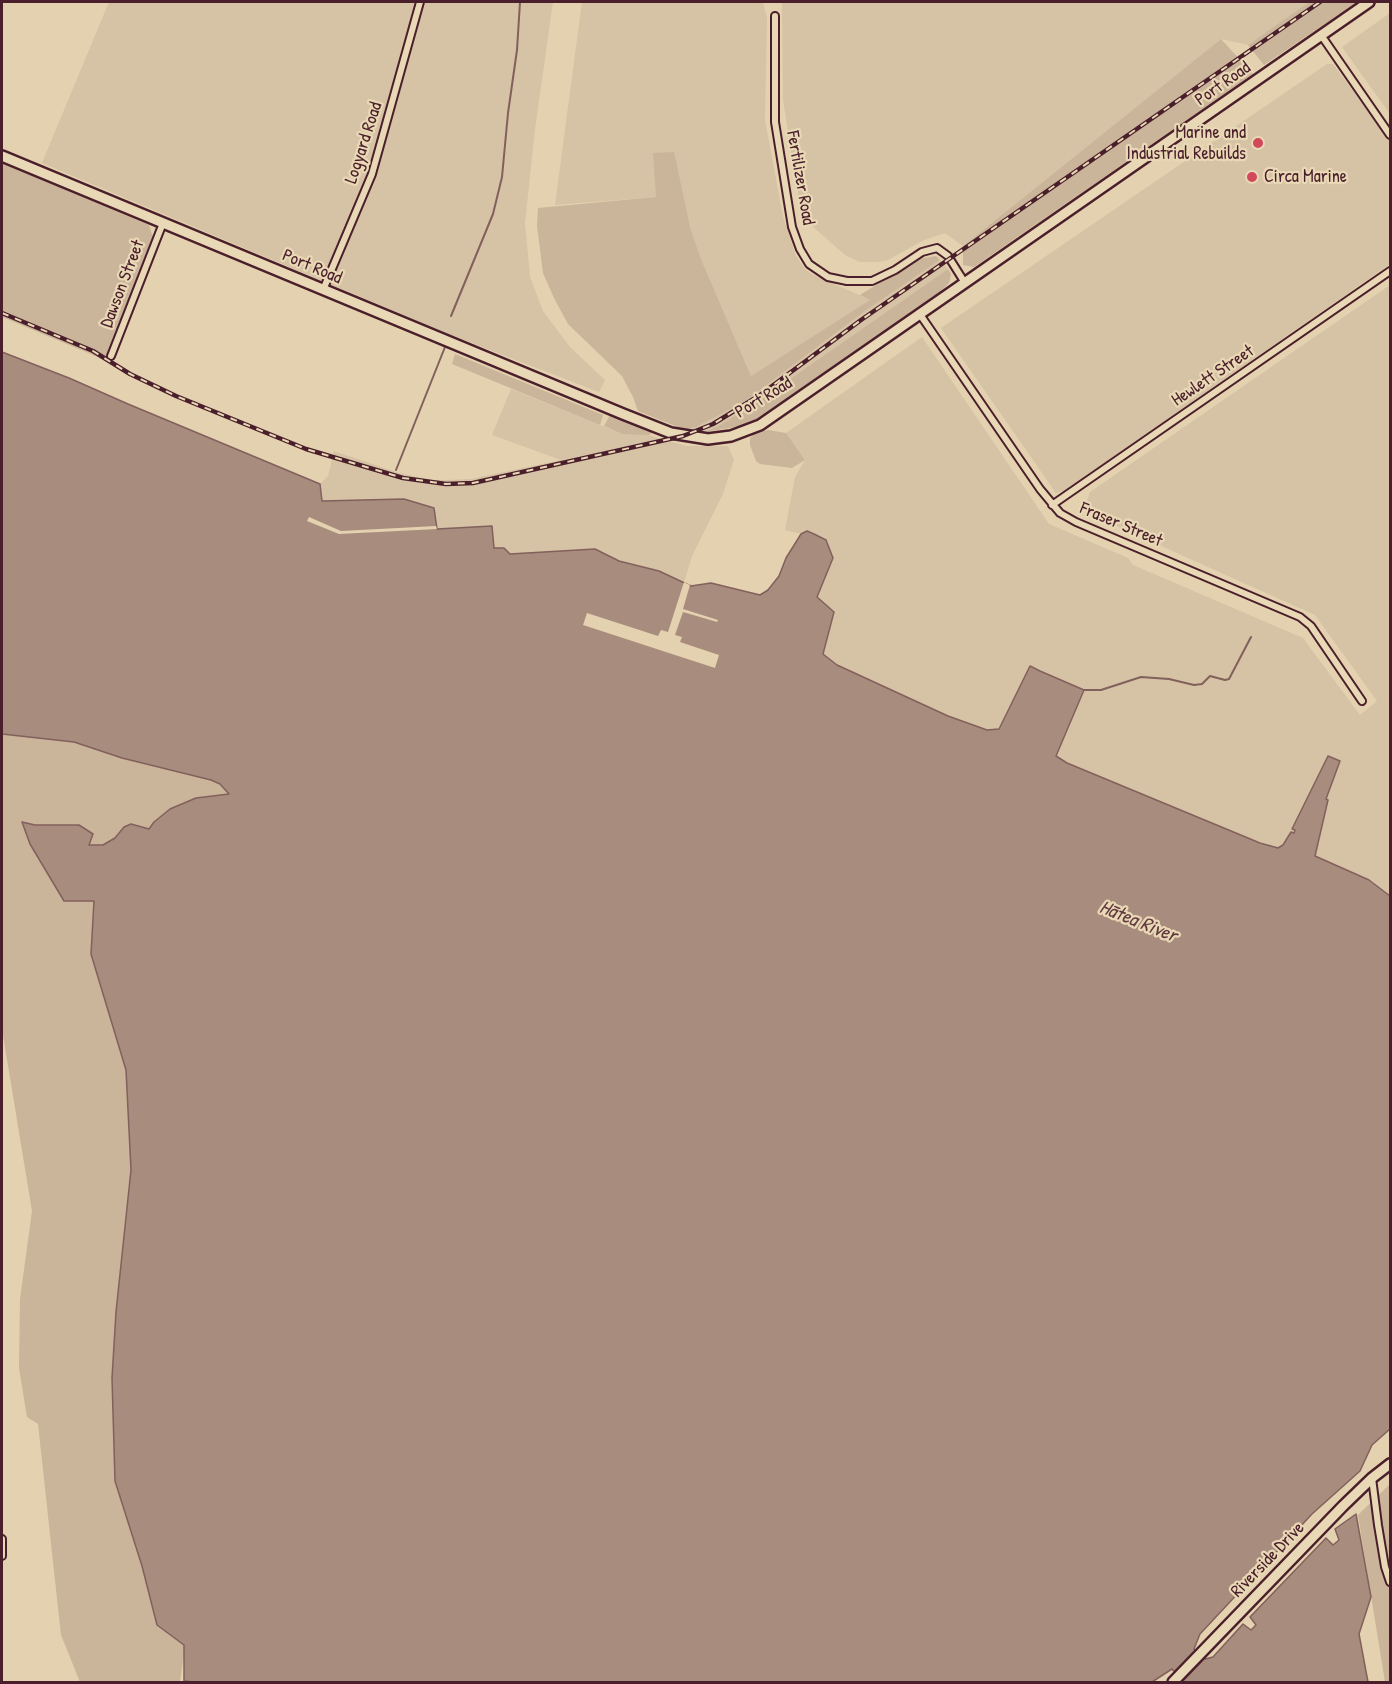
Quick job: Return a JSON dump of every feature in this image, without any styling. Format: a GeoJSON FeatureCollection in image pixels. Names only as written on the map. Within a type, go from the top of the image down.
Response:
{"type":"FeatureCollection","features":[{"type":"Feature","properties":{"kind":"main road","name":"Port Road"},"geometry":{"type":"LineString","coordinates":[[2,156],[671,433],[708,439],[731,436],[760,425],[1369,2]]}},
{"type":"Feature","properties":{"kind":"main road","name":"Riverside Drive"},"geometry":{"type":"LineString","coordinates":[[1176,1680],[1372,1478],[1390,1464]]}},
{"type":"Feature","properties":{"kind":"street","name":"Logyard Road"},"geometry":{"type":"LineString","coordinates":[[322,290],[372,174],[420,2]]}},
{"type":"Feature","properties":{"kind":"street","name":"Fertilizer Road"},"geometry":{"type":"LineString","coordinates":[[775,16],[775,122],[792,227],[800,249],[809,264],[828,277],[847,281],[872,281],[895,270],[922,252],[936,248],[948,256],[964,283]]}},
{"type":"Feature","properties":{"kind":"street"},"geometry":{"type":"LineString","coordinates":[[1321,35],[1390,135]]}},
{"type":"Feature","properties":{"kind":"street","name":"Dawson Street"},"geometry":{"type":"LineString","coordinates":[[111,356],[163,223]]}},
{"type":"Feature","properties":{"kind":"street","name":"Hewlett Street"},"geometry":{"type":"LineString","coordinates":[[1052,505],[1390,271]]}},
{"type":"Feature","properties":{"kind":"street","name":"Fraser Street"},"geometry":{"type":"LineString","coordinates":[[919,313],[1052,505],[1076,522],[1300,617],[1311,627],[1362,701]]}},
{"type":"Feature","properties":{"kind":"street"},"geometry":{"type":"LineString","coordinates":[[1372,1478],[1377,1525],[1390,1582]]}},
{"type":"Feature","properties":{"kind":"street"},"geometry":{"type":"LineString","coordinates":[[2,1539],[2,1556]]}},
{"type":"Feature","properties":{"kind":"shaded area"},"geometry":{"type":"Polygon","coordinates":[[[109,2],[553,2],[535,129],[525,223],[530,277],[543,311],[570,347],[605,380],[599,392],[451,335],[42,163],[109,2]]]}},
{"type":"Feature","properties":{"kind":"shaded area"},"geometry":{"type":"Polygon","coordinates":[[[582,2],[763,2],[767,18],[765,120],[783,217],[796,256],[805,269],[813,275],[871,300],[751,376],[701,259],[690,227],[656,197],[555,205],[582,2]]]}},
{"type":"Feature","properties":{"kind":"shaded area"},"geometry":{"type":"Polygon","coordinates":[[[782,2],[1309,2],[1248,45],[1221,39],[963,246],[945,233],[924,240],[888,260],[860,262],[845,255],[802,217],[783,100],[782,2]]]}},
{"type":"Feature","properties":{"kind":"shaded area"},"geometry":{"type":"Polygon","coordinates":[[[1309,2],[1357,2],[1264,65],[1248,45],[1309,2]]]}},
{"type":"Feature","properties":{"kind":"shaded area"},"geometry":{"type":"Polygon","coordinates":[[[1390,13],[1390,114],[1342,47],[1390,13]]]}},
{"type":"Feature","properties":{"kind":"shaded area"},"geometry":{"type":"Polygon","coordinates":[[[1221,39],[1253,74],[974,267],[963,265],[963,246],[1221,39]]]}},
{"type":"Feature","properties":{"kind":"shaded area"},"geometry":{"type":"Polygon","coordinates":[[[1327,64],[1333,64],[1390,141],[1390,264],[1064,491],[1056,493],[941,328],[1327,64]]]}},
{"type":"Feature","properties":{"kind":"shaded area"},"geometry":{"type":"Polygon","coordinates":[[[674,152],[690,227],[701,259],[751,376],[870,300],[860,295],[918,259],[936,256],[940,260],[865,311],[744,402],[696,427],[687,429],[678,427],[638,411],[622,376],[568,324],[554,298],[543,273],[537,226],[538,208],[656,197],[653,153],[674,152]]]}},
{"type":"Feature","properties":{"kind":"shaded area"},"geometry":{"type":"Polygon","coordinates":[[[2,163],[149,225],[153,237],[105,360],[2,317],[2,163]]]}},
{"type":"Feature","properties":{"kind":"shaded area"},"geometry":{"type":"Polygon","coordinates":[[[940,260],[948,269],[747,409],[705,432],[687,429],[696,427],[744,402],[865,311],[940,260]]]}},
{"type":"Feature","properties":{"kind":"shaded area"},"geometry":{"type":"Polygon","coordinates":[[[948,269],[951,274],[949,283],[936,296],[763,416],[747,425],[705,432],[747,409],[948,269]]]}},
{"type":"Feature","properties":{"kind":"shaded area"},"geometry":{"type":"Polygon","coordinates":[[[1390,285],[1390,896],[1369,880],[1315,856],[1326,799],[1339,761],[1328,756],[1293,828],[1294,834],[1291,832],[1283,845],[1278,848],[1227,830],[1067,763],[1056,756],[1084,690],[1030,667],[999,729],[987,730],[948,716],[837,665],[823,654],[834,612],[817,597],[833,558],[826,540],[785,530],[795,477],[805,460],[786,433],[922,337],[1049,524],[1128,558],[1133,565],[1303,638],[1360,715],[1377,701],[1315,615],[1090,514],[1085,507],[1090,492],[1390,285]]]}},
{"type":"Feature","properties":{"kind":"shaded area"},"geometry":{"type":"Polygon","coordinates":[[[455,354],[603,415],[600,425],[452,364],[455,354]]]}},
{"type":"Feature","properties":{"kind":"shaded area"},"geometry":{"type":"Polygon","coordinates":[[[511,389],[622,434],[645,434],[686,446],[728,446],[734,460],[723,494],[692,556],[684,582],[659,571],[619,561],[595,549],[510,554],[494,548],[492,526],[437,529],[404,499],[322,501],[320,484],[328,476],[334,451],[399,473],[431,480],[471,479],[561,460],[492,435],[511,389]]]}},
{"type":"Feature","properties":{"kind":"shaded area"},"geometry":{"type":"Polygon","coordinates":[[[610,415],[653,432],[649,435],[622,434],[604,426],[610,415]]]}},
{"type":"Feature","properties":{"kind":"shaded area"},"geometry":{"type":"Polygon","coordinates":[[[768,430],[786,433],[805,460],[792,468],[760,464],[756,461],[750,438],[754,434],[768,430]]]}},
{"type":"Feature","properties":{"kind":"shaded area"},"geometry":{"type":"Polygon","coordinates":[[[2,614],[155,672],[230,794],[194,1682],[184,1681],[184,1652],[180,1682],[80,1682],[61,1635],[38,1424],[27,1417],[19,1368],[20,1299],[32,1211],[2,1029],[2,614]]]}},
{"type":"Feature","properties":{"kind":"shaded area"},"geometry":{"type":"Polygon","coordinates":[[[1390,1484],[1390,1682],[1385,1682],[1358,1515],[1390,1484]]]}},
{"type":"Feature","properties":{"kind":"water","name":"Hātea River"},"geometry":{"type":"Polygon","coordinates":[[[2,352],[320,484],[322,501],[404,499],[434,508],[437,529],[492,526],[494,548],[504,548],[510,554],[595,549],[619,561],[659,571],[691,586],[711,583],[760,595],[768,590],[779,576],[786,558],[801,534],[807,531],[826,540],[833,558],[817,597],[834,612],[823,654],[837,665],[948,716],[987,730],[999,729],[1030,666],[1084,690],[1056,756],[1067,763],[1260,843],[1278,848],[1283,845],[1291,832],[1294,833],[1295,830],[1292,829],[1328,756],[1340,761],[1326,799],[1328,800],[1315,856],[1369,880],[1390,896],[1390,1429],[1372,1445],[1360,1471],[1312,1514],[1200,1634],[1194,1649],[1205,1659],[1213,1657],[1243,1624],[1251,1630],[1256,1625],[1250,1617],[1326,1538],[1333,1545],[1339,1540],[1335,1529],[1356,1514],[1371,1597],[1359,1634],[1368,1682],[1183,1682],[1172,1669],[1152,1682],[184,1681],[184,1645],[157,1625],[142,1566],[115,1481],[112,1378],[116,1312],[131,1170],[126,1070],[91,954],[94,901],[64,901],[30,844],[22,822],[35,825],[79,825],[93,834],[89,845],[103,845],[115,838],[124,827],[131,824],[149,829],[170,809],[196,798],[229,794],[220,784],[211,780],[122,758],[74,742],[2,734],[2,352]]]}},
{"type":"Feature","properties":{"kind":"pier"},"geometry":{"type":"Polygon","coordinates":[[[309,517],[341,531],[436,526],[437,529],[339,534],[307,521],[309,517]]]}},
{"type":"Feature","properties":{"kind":"pier"},"geometry":{"type":"Polygon","coordinates":[[[684,582],[690,585],[683,609],[718,620],[717,622],[683,612],[675,635],[682,637],[680,642],[719,655],[715,668],[583,625],[587,613],[658,636],[661,630],[668,632],[684,582]]]}},
{"type":"Feature","properties":{"kind":"waterway"},"geometry":{"type":"LineString","coordinates":[[451,316],[493,214],[502,177],[517,50],[520,2]]}},
{"type":"Feature","properties":{"kind":"waterway"},"geometry":{"type":"LineString","coordinates":[[396,470],[445,347]]}},
{"type":"Feature","properties":{"kind":"waterway"},"geometry":{"type":"LineString","coordinates":[[1084,690],[1101,690],[1141,677],[1169,679],[1194,685],[1202,684],[1210,676],[1229,679],[1251,637]]}},
{"type":"Feature","properties":{"kind":"railway"},"geometry":{"type":"LineString","coordinates":[[2,313],[93,351],[130,374],[176,396],[306,449],[403,478],[446,484],[473,483],[683,436],[713,424],[760,395],[861,320],[1320,2]]}},
{"type":"Feature","properties":{"kind":"place","name":"Marine and Industrial Rebuilds"},"geometry":{"type":"Point","coordinates":[1258,143]}},
{"type":"Feature","properties":{"kind":"place","name":"Circa Marine"},"geometry":{"type":"Point","coordinates":[1252,177]}}]}
